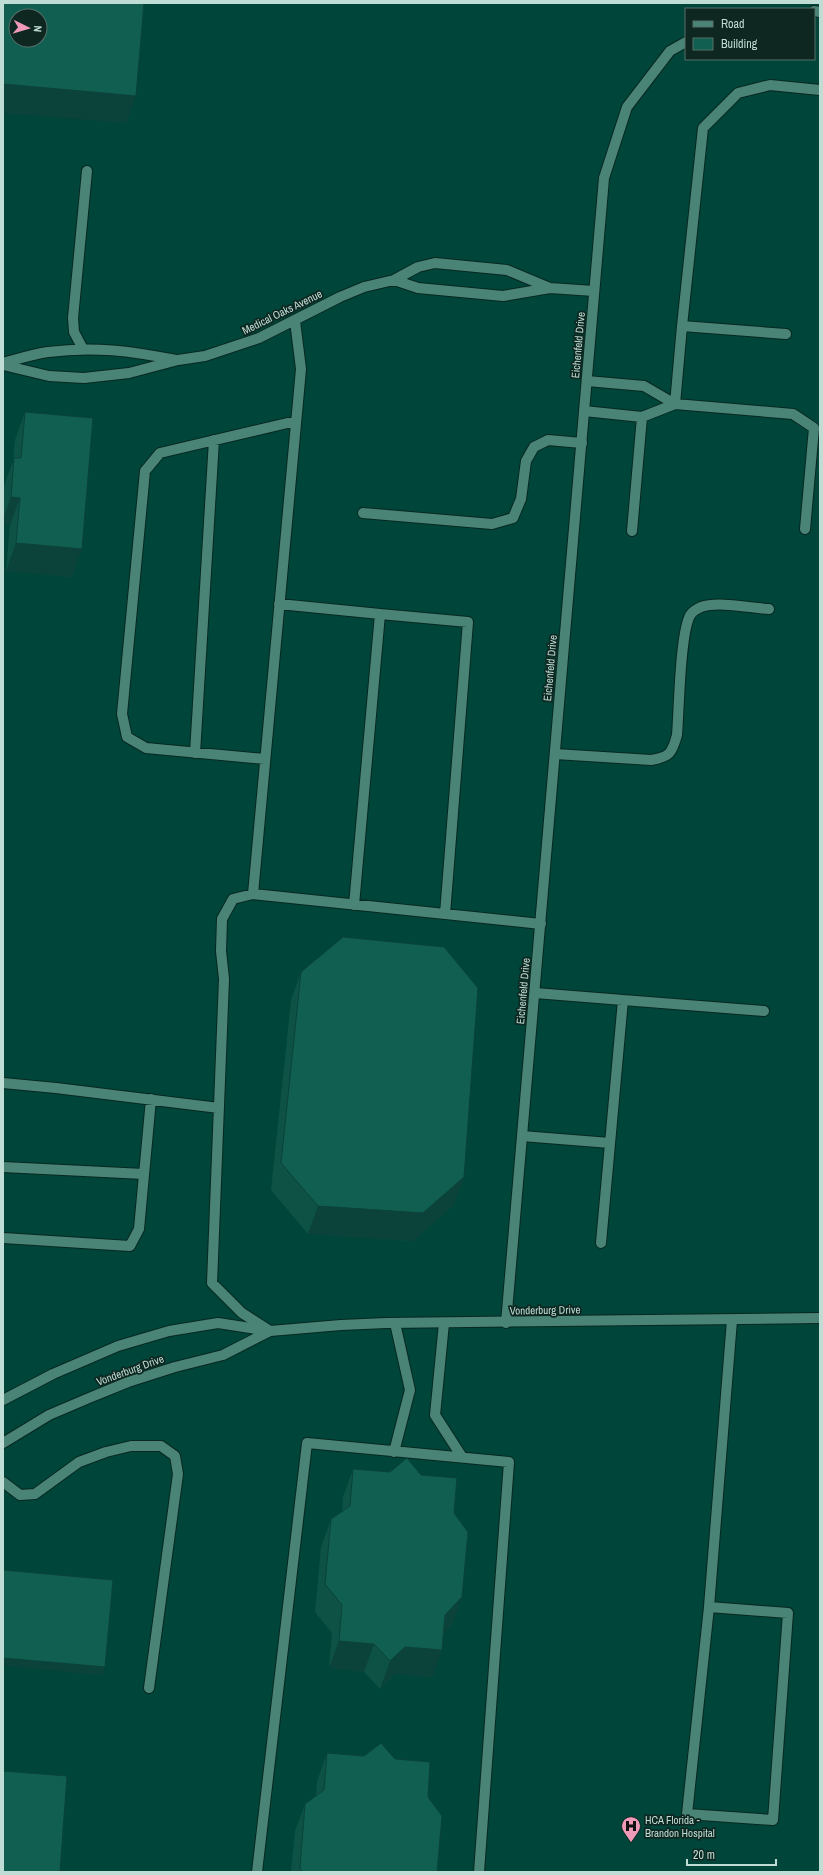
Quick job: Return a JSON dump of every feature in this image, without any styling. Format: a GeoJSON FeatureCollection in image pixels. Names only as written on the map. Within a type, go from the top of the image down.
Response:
{"type":"FeatureCollection","features":[{"type":"Feature","properties":{"kind":"street","name":"Eichenfeld Drive"},"geometry":{"type":"LineString","coordinates":[[506,1323],[604,178],[627,107],[670,51],[685,43]]}},
{"type":"Feature","properties":{"kind":"street"},"geometry":{"type":"LineString","coordinates":[[675,404],[703,128],[738,93],[770,85],[820,90]]}},
{"type":"Feature","properties":{"kind":"street"},"geometry":{"type":"LineString","coordinates":[[83,349],[74,332],[73,318],[87,171]]}},
{"type":"Feature","properties":{"kind":"street","name":"Medical Oaks Avenue"},"geometry":{"type":"LineString","coordinates":[[3,364],[49,376],[84,378],[129,374],[178,360],[205,356],[233,348],[259,338],[295,321],[340,297],[364,287],[394,280],[418,267],[435,262],[507,270],[550,288]]}},
{"type":"Feature","properties":{"kind":"street","name":"Medical Oaks Avenue"},"geometry":{"type":"LineString","coordinates":[[394,280],[418,288],[503,296],[550,288],[594,291]]}},
{"type":"Feature","properties":{"kind":"street"},"geometry":{"type":"LineString","coordinates":[[253,894],[301,369],[295,321]]}},
{"type":"Feature","properties":{"kind":"street"},"geometry":{"type":"LineString","coordinates":[[682,326],[786,334]]}},
{"type":"Feature","properties":{"kind":"street","name":"Medical Oaks Avenue"},"geometry":{"type":"LineString","coordinates":[[3,364],[47,352],[83,349],[130,351],[178,360]]}},
{"type":"Feature","properties":{"kind":"street"},"geometry":{"type":"LineString","coordinates":[[587,380],[644,386],[675,404],[793,414],[814,428],[805,529]]}},
{"type":"Feature","properties":{"kind":"street"},"geometry":{"type":"LineString","coordinates":[[584,411],[642,418],[675,404]]}},
{"type":"Feature","properties":{"kind":"street"},"geometry":{"type":"LineString","coordinates":[[632,531],[642,418]]}},
{"type":"Feature","properties":{"kind":"street"},"geometry":{"type":"LineString","coordinates":[[265,759],[146,748],[127,737],[122,714],[145,471],[160,453],[296,421]]}},
{"type":"Feature","properties":{"kind":"street"},"geometry":{"type":"LineString","coordinates":[[195,753],[214,440]]}},
{"type":"Feature","properties":{"kind":"street"},"geometry":{"type":"LineString","coordinates":[[362,513],[492,524],[513,518],[521,499],[526,461],[534,447],[548,440],[582,443]]}},
{"type":"Feature","properties":{"kind":"street"},"geometry":{"type":"LineString","coordinates":[[279,604],[468,622],[445,914]]}},
{"type":"Feature","properties":{"kind":"street"},"geometry":{"type":"LineString","coordinates":[[555,754],[651,760],[664,758],[673,749],[677,735],[684,643],[687,625],[692,613],[700,607],[712,605],[769,609]]}},
{"type":"Feature","properties":{"kind":"street"},"geometry":{"type":"LineString","coordinates":[[354,905],[380,614]]}},
{"type":"Feature","properties":{"kind":"street"},"geometry":{"type":"LineString","coordinates":[[270,1331],[242,1313],[212,1283],[224,979],[221,951],[222,919],[233,899],[253,894],[540,924]]}},
{"type":"Feature","properties":{"kind":"street"},"geometry":{"type":"LineString","coordinates":[[534,993],[764,1011]]}},
{"type":"Feature","properties":{"kind":"street"},"geometry":{"type":"LineString","coordinates":[[601,1243],[623,1000]]}},
{"type":"Feature","properties":{"kind":"street"},"geometry":{"type":"LineString","coordinates":[[3,1083],[219,1108]]}},
{"type":"Feature","properties":{"kind":"street"},"geometry":{"type":"LineString","coordinates":[[3,1238],[130,1246],[139,1230],[151,1099]]}},
{"type":"Feature","properties":{"kind":"street"},"geometry":{"type":"LineString","coordinates":[[522,1136],[610,1143]]}},
{"type":"Feature","properties":{"kind":"street"},"geometry":{"type":"LineString","coordinates":[[3,1167],[144,1174]]}},
{"type":"Feature","properties":{"kind":"street","name":"Vonderburg Drive"},"geometry":{"type":"LineString","coordinates":[[3,1400],[53,1374],[118,1346],[169,1331],[218,1324],[270,1331],[341,1325],[395,1323],[506,1323],[820,1318]]}},
{"type":"Feature","properties":{"kind":"street"},"geometry":{"type":"LineString","coordinates":[[708,1608],[788,1613],[773,1820],[688,1814],[708,1608],[732,1320]]}},
{"type":"Feature","properties":{"kind":"street"},"geometry":{"type":"LineString","coordinates":[[394,1452],[410,1390],[395,1323]]}},
{"type":"Feature","properties":{"kind":"street"},"geometry":{"type":"LineString","coordinates":[[444,1323],[435,1415],[462,1457]]}},
{"type":"Feature","properties":{"kind":"street","name":"Vonderburg Drive"},"geometry":{"type":"LineString","coordinates":[[3,1443],[49,1415],[89,1398],[128,1382],[175,1367],[224,1355],[270,1331]]}},
{"type":"Feature","properties":{"kind":"street"},"geometry":{"type":"LineString","coordinates":[[257,1872],[307,1443],[509,1462],[479,1872]]}},
{"type":"Feature","properties":{"kind":"street"},"geometry":{"type":"LineString","coordinates":[[3,1482],[20,1495],[36,1494],[79,1462],[106,1452],[131,1446],[160,1446],[174,1456],[178,1474],[149,1688]]}},
{"type":"Feature","properties":{"kind":"building"},"geometry":{"type":"Polygon","coordinates":[[[3,3],[144,3],[136,96],[3,84],[3,3]]]}},
{"type":"Feature","properties":{"kind":"building"},"geometry":{"type":"Polygon","coordinates":[[[25,412],[93,418],[82,549],[16,543],[20,498],[11,497],[14,458],[21,458],[25,412]]]}},
{"type":"Feature","properties":{"kind":"building"},"geometry":{"type":"Polygon","coordinates":[[[343,937],[444,947],[478,988],[464,1177],[423,1213],[318,1206],[281,1163],[301,972],[343,937]]]}},
{"type":"Feature","properties":{"kind":"building"},"geometry":{"type":"Polygon","coordinates":[[[407,1458],[421,1475],[457,1478],[454,1513],[468,1532],[462,1597],[445,1615],[442,1650],[405,1647],[390,1661],[374,1644],[339,1641],[342,1605],[325,1584],[331,1519],[350,1506],[353,1469],[390,1472],[407,1458]]]}},
{"type":"Feature","properties":{"kind":"building"},"geometry":{"type":"Polygon","coordinates":[[[3,1570],[113,1580],[105,1667],[3,1658],[3,1570]]]}},
{"type":"Feature","properties":{"kind":"building"},"geometry":{"type":"Polygon","coordinates":[[[381,1743],[395,1759],[430,1762],[428,1797],[442,1816],[437,1872],[302,1872],[300,1868],[305,1804],[324,1790],[327,1753],[364,1756],[381,1743]]]}},
{"type":"Feature","properties":{"kind":"building"},"geometry":{"type":"Polygon","coordinates":[[[3,1771],[67,1776],[60,1872],[3,1872],[3,1771]]]}},
{"type":"Feature","properties":{"kind":"place","name":"HCA Florida - Brandon Hospital"},"geometry":{"type":"Point","coordinates":[631,1843]}}]}
